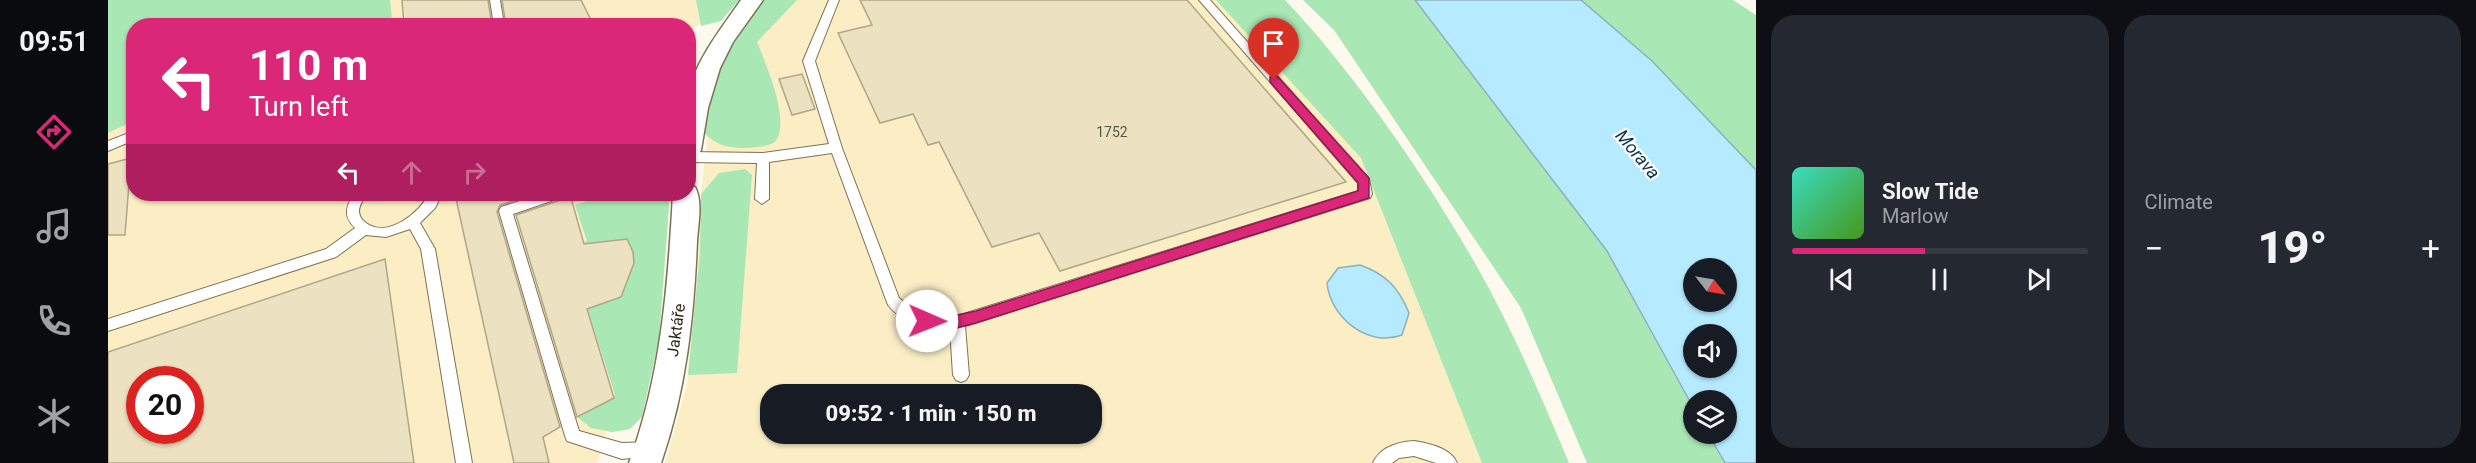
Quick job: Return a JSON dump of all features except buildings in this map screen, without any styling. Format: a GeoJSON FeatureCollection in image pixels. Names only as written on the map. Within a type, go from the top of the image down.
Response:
{"type":"FeatureCollection","features":[{"type":"Feature","properties":{"kind":"street"},"geometry":{"type":"LineString","coordinates":[[696,103],[712,59],[721,42],[752,0]]}},
{"type":"Feature","properties":{"kind":"street","name":"Jaktáře"},"geometry":{"type":"LineString","coordinates":[[648,456],[674,351],[681,298],[686,201]]}},
{"type":"Feature","properties":{"kind":"lane"},"geometry":{"type":"LineString","coordinates":[[495,0],[498,18]]}},
{"type":"Feature","properties":{"kind":"lane"},"geometry":{"type":"LineString","coordinates":[[834,0],[809,61],[836,148],[893,301],[898,309],[927,321],[957,322],[1365,194],[1364,182],[1204,0]]}},
{"type":"Feature","properties":{"kind":"lane"},"geometry":{"type":"LineString","coordinates":[[108,146],[126,138]]}},
{"type":"Feature","properties":{"kind":"lane"},"geometry":{"type":"LineString","coordinates":[[696,157],[763,158],[836,148]]}},
{"type":"Feature","properties":{"kind":"lane"},"geometry":{"type":"LineString","coordinates":[[762,200],[763,158]]}},
{"type":"Feature","properties":{"kind":"lane"},"geometry":{"type":"LineString","coordinates":[[356,201],[352,208],[353,219],[364,229],[384,232],[413,222],[433,201]]}},
{"type":"Feature","properties":{"kind":"lane"},"geometry":{"type":"LineString","coordinates":[[536,201],[506,212],[573,436],[622,451],[648,456]]}},
{"type":"Feature","properties":{"kind":"lane"},"geometry":{"type":"LineString","coordinates":[[413,222],[428,249],[464,463]]}},
{"type":"Feature","properties":{"kind":"lane"},"geometry":{"type":"LineString","coordinates":[[108,325],[331,253],[364,229]]}},
{"type":"Feature","properties":{"kind":"lane"},"geometry":{"type":"LineString","coordinates":[[957,322],[961,375]]}},
{"type":"Feature","properties":{"kind":"lane"},"geometry":{"type":"LineString","coordinates":[[1381,463],[1390,453],[1405,448],[1427,451],[1449,463]]}},
{"type":"Feature","properties":{"kind":"shaded area"},"geometry":{"type":"Polygon","coordinates":[[[390,0],[696,0],[701,23],[696,26],[696,18],[392,18],[390,0]]]}},
{"type":"Feature","properties":{"kind":"shaded area"},"geometry":{"type":"Polygon","coordinates":[[[764,0],[1283,0],[1321,39],[1420,175],[1477,266],[1515,341],[1569,463],[665,463],[687,385],[701,194],[709,124],[740,33],[764,0]]]}},
{"type":"Feature","properties":{"kind":"shaded area"},"geometry":{"type":"Polygon","coordinates":[[[126,124],[126,201],[638,201],[615,402],[597,463],[108,463],[108,133],[126,124]]]}},
{"type":"Feature","properties":{"kind":"green space"},"geometry":{"type":"Polygon","coordinates":[[[108,0],[390,0],[392,18],[126,18],[126,124],[108,133],[108,0]]]}},
{"type":"Feature","properties":{"kind":"green space"},"geometry":{"type":"Polygon","coordinates":[[[696,0],[739,0],[721,21],[701,26],[696,0]]]}},
{"type":"Feature","properties":{"kind":"green space"},"geometry":{"type":"Polygon","coordinates":[[[764,0],[797,0],[757,42],[775,90],[780,129],[775,142],[768,145],[747,148],[724,146],[705,134],[705,120],[725,55],[764,0]]]}},
{"type":"Feature","properties":{"kind":"green space"},"geometry":{"type":"Polygon","coordinates":[[[1216,0],[1285,0],[1312,29],[1363,93],[1435,197],[1476,265],[1514,338],[1569,463],[1482,463],[1361,158],[1216,0]]]}},
{"type":"Feature","properties":{"kind":"green space"},"geometry":{"type":"Polygon","coordinates":[[[1303,0],[1415,0],[1606,250],[1683,390],[1683,444],[1713,444],[1724,463],[1587,463],[1521,308],[1334,30],[1303,0]]]}},
{"type":"Feature","properties":{"kind":"green space"},"geometry":{"type":"Polygon","coordinates":[[[1581,0],[1733,0],[1756,15],[1756,170],[1652,61],[1581,0]]]}},
{"type":"Feature","properties":{"kind":"green space"},"geometry":{"type":"Polygon","coordinates":[[[745,169],[752,175],[737,373],[688,375],[700,252],[701,194],[719,173],[745,169]]]}},
{"type":"Feature","properties":{"kind":"green space"},"geometry":{"type":"Polygon","coordinates":[[[588,201],[669,201],[659,339],[642,417],[630,429],[612,432],[591,428],[576,416],[615,395],[568,248],[587,241],[575,205],[588,201]]]}},
{"type":"Feature","properties":{"kind":"water","name":"Morava"},"geometry":{"type":"Polygon","coordinates":[[[1415,0],[1581,0],[1652,61],[1756,170],[1756,463],[1725,463],[1714,444],[1737,444],[1737,390],[1684,390],[1607,251],[1415,0]]]}},
{"type":"Feature","properties":{"kind":"water"},"geometry":{"type":"Polygon","coordinates":[[[1360,265],[1384,278],[1401,296],[1409,313],[1402,335],[1389,338],[1364,333],[1353,327],[1335,307],[1327,283],[1338,268],[1360,265]]]}},
{"type":"Feature","properties":{"kind":"route"},"geometry":{"type":"LineString","coordinates":[[927,321],[957,322],[976,317],[1365,194],[1364,182],[1274,80]]}}]}
